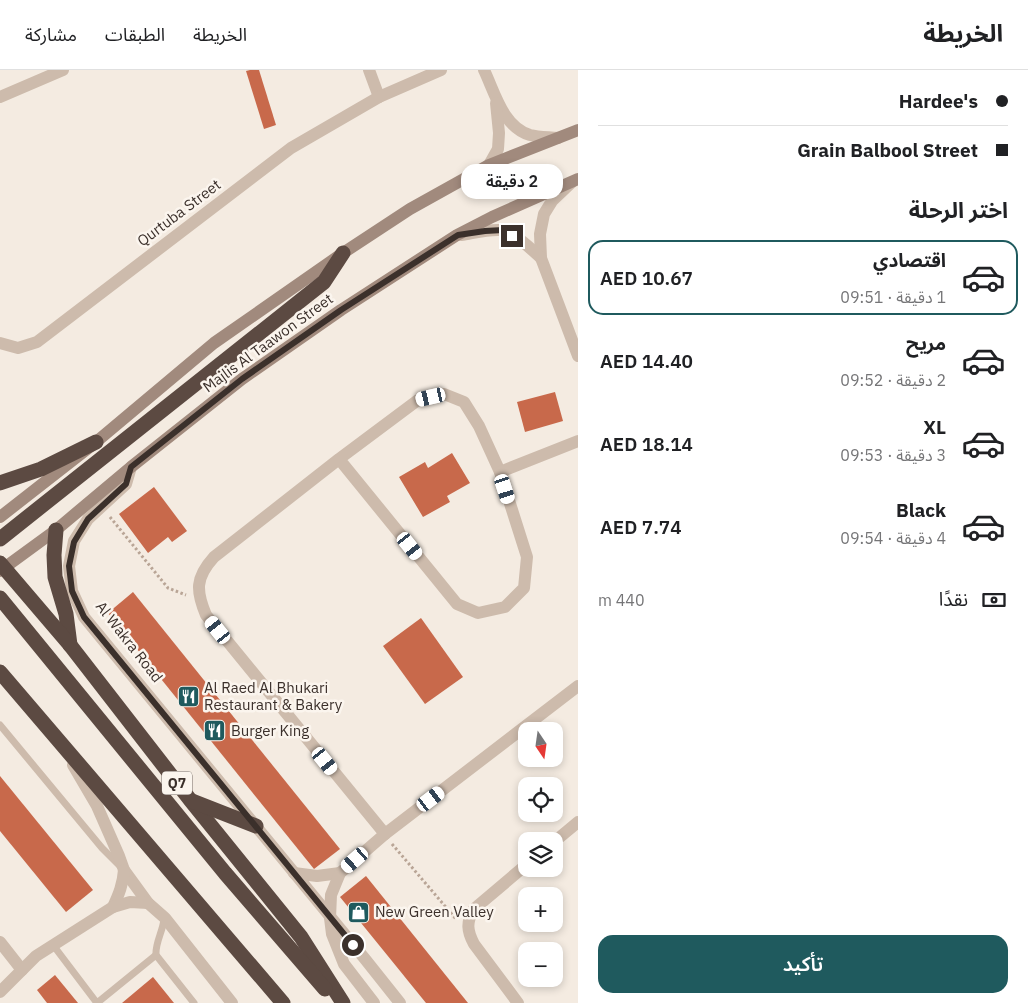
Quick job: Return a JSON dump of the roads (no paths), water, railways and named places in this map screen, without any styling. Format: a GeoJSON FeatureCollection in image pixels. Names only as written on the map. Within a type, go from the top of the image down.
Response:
{"type":"FeatureCollection","features":[{"type":"Feature","properties":{"kind":"highway"},"geometry":{"type":"LineString","coordinates":[[0,539],[324,282],[343,253]]}},
{"type":"Feature","properties":{"kind":"highway"},"geometry":{"type":"LineString","coordinates":[[0,483],[41,469],[96,442]]}},
{"type":"Feature","properties":{"kind":"highway"},"geometry":{"type":"LineString","coordinates":[[56,530],[55,578],[66,614],[70,645]]}},
{"type":"Feature","properties":{"kind":"highway","name":"Q7"},"geometry":{"type":"LineString","coordinates":[[1,567],[70,645],[191,801],[301,937],[342,1003]]}},
{"type":"Feature","properties":{"kind":"highway"},"geometry":{"type":"LineString","coordinates":[[0,598],[219,865],[337,1003]]}},
{"type":"Feature","properties":{"kind":"highway"},"geometry":{"type":"LineString","coordinates":[[2,676],[283,1003]]}},
{"type":"Feature","properties":{"kind":"highway"},"geometry":{"type":"LineString","coordinates":[[191,801],[256,826]]}},
{"type":"Feature","properties":{"kind":"main road","name":"Majlis Al Taawon Street"},"geometry":{"type":"LineString","coordinates":[[0,517],[96,442],[214,343],[343,253],[410,209],[489,165],[578,130]]}},
{"type":"Feature","properties":{"kind":"main road","name":"Majlis Al Taawon Street"},"geometry":{"type":"LineString","coordinates":[[1,567],[56,530],[131,467],[250,374],[341,310],[458,235],[492,217],[576,179]]}},
{"type":"Feature","properties":{"kind":"street"},"geometry":{"type":"LineString","coordinates":[[0,97],[63,70]]}},
{"type":"Feature","properties":{"kind":"street"},"geometry":{"type":"LineString","coordinates":[[369,70],[379,97]]}},
{"type":"Feature","properties":{"kind":"street","name":"Qurtuba Street"},"geometry":{"type":"LineString","coordinates":[[0,343],[18,348],[38,342],[291,148],[379,97],[441,70]]}},
{"type":"Feature","properties":{"kind":"street"},"geometry":{"type":"LineString","coordinates":[[484,70],[510,121],[531,135],[558,138]]}},
{"type":"Feature","properties":{"kind":"street"},"geometry":{"type":"LineString","coordinates":[[489,165],[498,149],[499,133],[494,91]]}},
{"type":"Feature","properties":{"kind":"street"},"geometry":{"type":"LineString","coordinates":[[576,179],[552,201],[544,214],[540,234],[541,258],[578,356]]}},
{"type":"Feature","properties":{"kind":"street"},"geometry":{"type":"LineString","coordinates":[[458,235],[503,230],[522,241],[541,258]]}},
{"type":"Feature","properties":{"kind":"street"},"geometry":{"type":"LineString","coordinates":[[339,459],[457,604],[478,613],[505,607],[524,588],[528,557],[500,472],[479,426],[464,402],[444,394],[418,400],[339,459],[204,568],[198,582],[199,598],[206,616],[385,834]]}},
{"type":"Feature","properties":{"kind":"street"},"geometry":{"type":"LineString","coordinates":[[500,472],[578,440]]}},
{"type":"Feature","properties":{"kind":"street","name":"Al Wakra Road"},"geometry":{"type":"LineString","coordinates":[[131,467],[126,484],[88,519],[74,542],[69,566],[72,591],[84,617],[400,1003]]}},
{"type":"Feature","properties":{"kind":"street"},"geometry":{"type":"LineString","coordinates":[[330,918],[331,895],[340,873],[385,834],[578,686]]}},
{"type":"Feature","properties":{"kind":"street"},"geometry":{"type":"LineString","coordinates":[[61,746],[97,806],[124,870],[148,903],[164,918],[232,1003]]}},
{"type":"Feature","properties":{"kind":"street"},"geometry":{"type":"LineString","coordinates":[[563,834],[578,822]]}},
{"type":"Feature","properties":{"kind":"street"},"geometry":{"type":"LineString","coordinates":[[113,907],[123,883],[124,870]]}},
{"type":"Feature","properties":{"kind":"street"},"geometry":{"type":"LineString","coordinates":[[518,872],[474,909],[469,917],[468,926],[469,935],[474,944],[518,1003]]}},
{"type":"Feature","properties":{"kind":"street"},"geometry":{"type":"LineString","coordinates":[[294,873],[317,876],[340,873]]}},
{"type":"Feature","properties":{"kind":"street"},"geometry":{"type":"LineString","coordinates":[[0,992],[36,956],[113,907],[130,902],[148,903]]}},
{"type":"Feature","properties":{"kind":"street","name":"Al Wakra Road"},"geometry":{"type":"LineString","coordinates":[[330,918],[332,934],[344,964],[374,1003]]}},
{"type":"Feature","properties":{"kind":"street"},"geometry":{"type":"LineString","coordinates":[[0,942],[22,970]]}},
{"type":"Feature","properties":{"kind":"lane"},"geometry":{"type":"LineString","coordinates":[[0,725],[102,848],[124,870]]}},
{"type":"Feature","properties":{"kind":"lane"},"geometry":{"type":"LineString","coordinates":[[164,918],[156,955],[194,1003]]}},
{"type":"Feature","properties":{"kind":"lane"},"geometry":{"type":"LineString","coordinates":[[53,945],[97,1003],[156,955]]}},
{"type":"Feature","properties":{"kind":"place","name":"Al Raed Al Bhukari Restaurant & Bakery"},"geometry":{"type":"Point","coordinates":[188,697]}},
{"type":"Feature","properties":{"kind":"place","name":"Burger King"},"geometry":{"type":"Point","coordinates":[215,731]}},
{"type":"Feature","properties":{"kind":"place","name":"New Green Valley"},"geometry":{"type":"Point","coordinates":[359,912]}}]}
